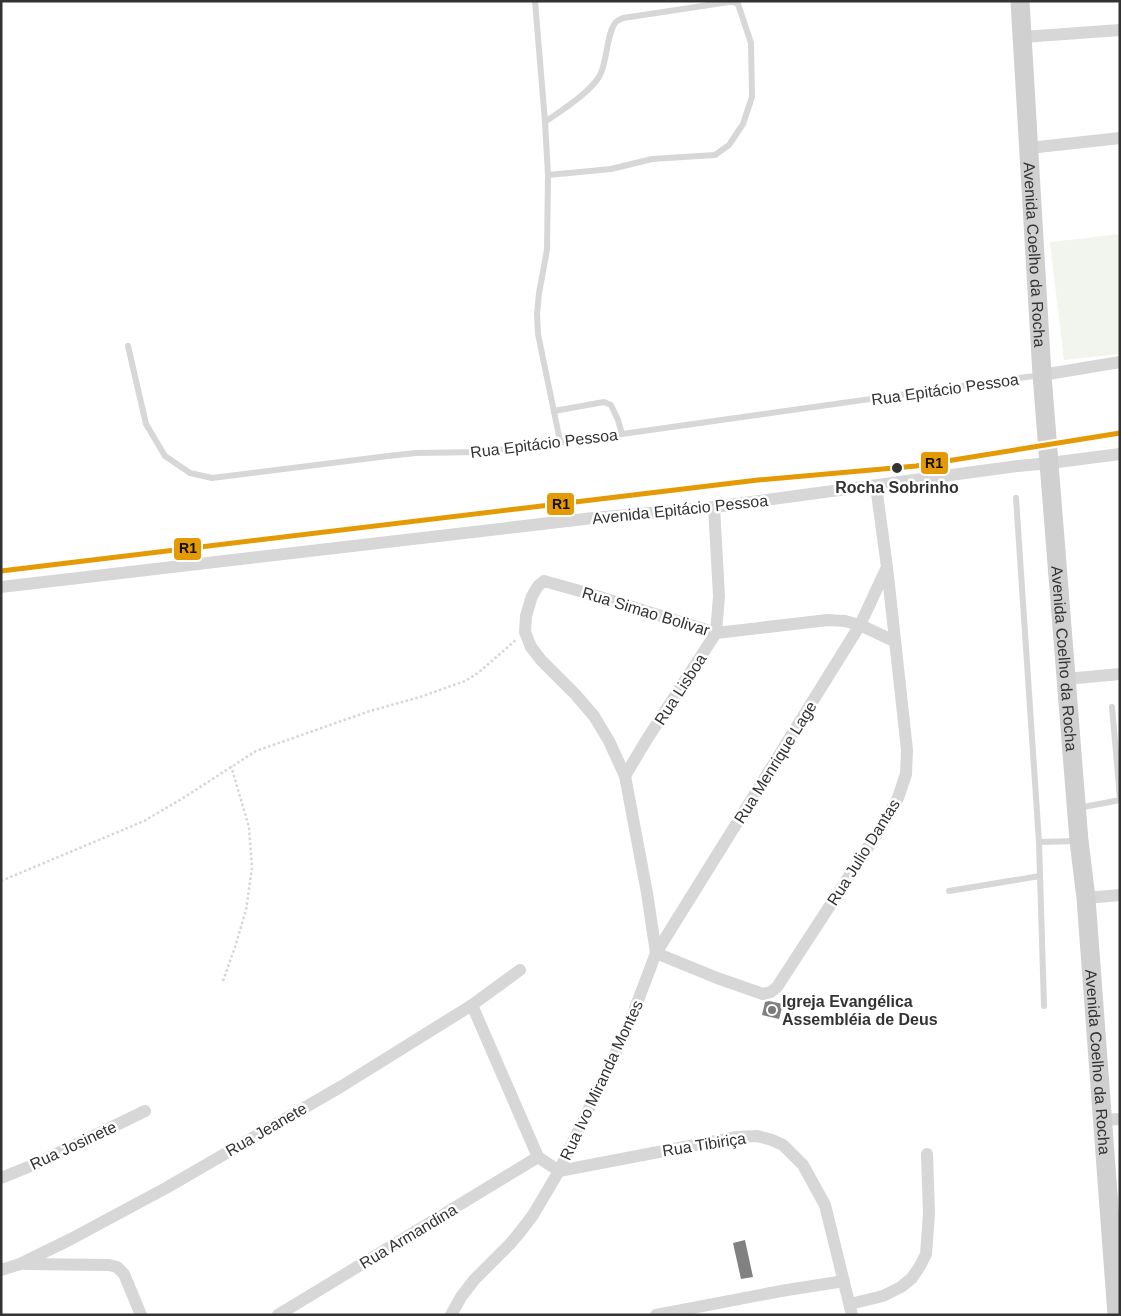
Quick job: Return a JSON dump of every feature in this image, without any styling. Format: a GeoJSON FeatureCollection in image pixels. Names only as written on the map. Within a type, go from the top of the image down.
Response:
{"type":"FeatureCollection","features":[{"type":"Feature","properties":{"kind":"main road","name":"Avenida Coelho da Rocha"},"geometry":{"type":"LineString","coordinates":[[1020,1],[1042,375],[1076,808],[1111,1119],[1117,1315]]}},
{"type":"Feature","properties":{"kind":"street"},"geometry":{"type":"LineString","coordinates":[[1022,36],[1120,30]]}},
{"type":"Feature","properties":{"kind":"street"},"geometry":{"type":"LineString","coordinates":[[1029,148],[1120,138]]}},
{"type":"Feature","properties":{"kind":"street"},"geometry":{"type":"LineString","coordinates":[[1042,375],[1120,362]]}},
{"type":"Feature","properties":{"kind":"street","name":"Avenida Epitácio Pessoa"},"geometry":{"type":"LineString","coordinates":[[1,587],[593,518],[714,507],[1120,454]]}},
{"type":"Feature","properties":{"kind":"street","name":"Rua Julio Dantas"},"geometry":{"type":"LineString","coordinates":[[656,953],[717,978],[764,994],[771,992],[777,987],[898,798],[906,774],[907,750],[876,486]]}},
{"type":"Feature","properties":{"kind":"street","name":"Rua Lisboa"},"geometry":{"type":"LineString","coordinates":[[625,776],[716,633],[719,596],[714,507]]}},
{"type":"Feature","properties":{"kind":"street","name":"Rua Menrique Lage"},"geometry":{"type":"LineString","coordinates":[[656,953],[860,625],[887,567]]}},
{"type":"Feature","properties":{"kind":"street","name":"Rua Simao Bolivar"},"geometry":{"type":"LineString","coordinates":[[525,632],[524,624],[532,596],[538,586],[544,581],[716,633],[828,620],[860,625],[894,641]]}},
{"type":"Feature","properties":{"kind":"street","name":"Rua Ivo Miranda Montes"},"geometry":{"type":"LineString","coordinates":[[451,1315],[461,1297],[474,1280],[509,1245],[533,1215],[559,1171],[628,1027],[656,953],[625,776],[594,716],[541,660],[531,647],[525,632]]}},
{"type":"Feature","properties":{"kind":"street"},"geometry":{"type":"LineString","coordinates":[[1066,678],[1120,674]]}},
{"type":"Feature","properties":{"kind":"street"},"geometry":{"type":"LineString","coordinates":[[1086,898],[1120,894]]}},
{"type":"Feature","properties":{"kind":"street","name":"Rua Jeanete"},"geometry":{"type":"LineString","coordinates":[[1,1270],[20,1264],[79,1235],[166,1188],[342,1086],[472,1005],[520,970]]}},
{"type":"Feature","properties":{"kind":"street"},"geometry":{"type":"LineString","coordinates":[[472,1005],[538,1157],[559,1171]]}},
{"type":"Feature","properties":{"kind":"street","name":"Rua Josinete"},"geometry":{"type":"LineString","coordinates":[[1,1178],[38,1163],[145,1111]]}},
{"type":"Feature","properties":{"kind":"street","name":"Rua Tibiriça"},"geometry":{"type":"LineString","coordinates":[[559,1171],[736,1137],[757,1136],[783,1145],[803,1165],[825,1205],[851,1310]]}},
{"type":"Feature","properties":{"kind":"street"},"geometry":{"type":"LineString","coordinates":[[851,1310],[901,1287],[912,1278],[926,1254],[929,1214],[927,1154]]}},
{"type":"Feature","properties":{"kind":"street","name":"Rua Armandina"},"geometry":{"type":"LineString","coordinates":[[278,1315],[538,1157]]}},
{"type":"Feature","properties":{"kind":"street"},"geometry":{"type":"LineString","coordinates":[[20,1264],[109,1265],[117,1267],[124,1274],[141,1315]]}},
{"type":"Feature","properties":{"kind":"street"},"geometry":{"type":"LineString","coordinates":[[656,1315],[844,1281]]}},
{"type":"Feature","properties":{"kind":"lane"},"geometry":{"type":"LineString","coordinates":[[535,1],[546,122],[548,175],[547,250],[537,314],[540,342],[560,441]]}},
{"type":"Feature","properties":{"kind":"lane"},"geometry":{"type":"LineString","coordinates":[[546,122],[591,88],[598,80],[603,70],[612,30],[616,22],[623,18],[729,2],[738,4],[751,43],[752,97],[743,124],[729,145],[715,154],[652,159],[611,169],[548,175]]}},
{"type":"Feature","properties":{"kind":"lane","name":"Rua Epitácio Pessoa"},"geometry":{"type":"LineString","coordinates":[[128,346],[146,424],[164,456],[190,473],[212,478],[416,453],[482,452],[1042,375]]}},
{"type":"Feature","properties":{"kind":"lane"},"geometry":{"type":"LineString","coordinates":[[554,411],[604,402],[611,405],[622,434]]}},
{"type":"Feature","properties":{"kind":"lane"},"geometry":{"type":"LineString","coordinates":[[1016,498],[1039,842],[1044,1006]]}},
{"type":"Feature","properties":{"kind":"lane"},"geometry":{"type":"LineString","coordinates":[[1076,808],[1120,799],[1112,707]]}},
{"type":"Feature","properties":{"kind":"lane"},"geometry":{"type":"LineString","coordinates":[[1039,842],[1079,841]]}},
{"type":"Feature","properties":{"kind":"lane"},"geometry":{"type":"LineString","coordinates":[[948,891],[1040,876]]}},
{"type":"Feature","properties":{"kind":"path"},"geometry":{"type":"LineString","coordinates":[[1,881],[144,821],[256,751],[370,711],[465,681],[478,673],[525,632]]}},
{"type":"Feature","properties":{"kind":"path"},"geometry":{"type":"LineString","coordinates":[[223,981],[246,910],[252,868],[249,828],[231,766]]}},
{"type":"Feature","properties":{"kind":"shaded area"},"geometry":{"type":"Polygon","coordinates":[[[1120,234],[1120,354],[1064,360],[1050,242],[1120,234]]]}},
{"type":"Feature","properties":{"kind":"building","name":"Igreja Evangélica Assembléia de Deus"},"geometry":{"type":"Polygon","coordinates":[[[765,1002],[783,1004],[779,1019],[762,1015],[765,1002]]]}},
{"type":"Feature","properties":{"kind":"building"},"geometry":{"type":"Polygon","coordinates":[[[745,1240],[753,1277],[741,1279],[733,1243],[745,1240]]]}},
{"type":"Feature","properties":{"kind":"transit line","name":"R1"},"geometry":{"type":"LineString","coordinates":[[1,571],[758,480],[916,466],[1120,433]]}},
{"type":"Feature","properties":{"kind":"place","name":"Rocha Sobrinho"},"geometry":{"type":"Point","coordinates":[897,468]}},
{"type":"Feature","properties":{"kind":"place","name":"Igreja Evangélica Assembléia de Deus"},"geometry":{"type":"Point","coordinates":[772,1010]}}]}
